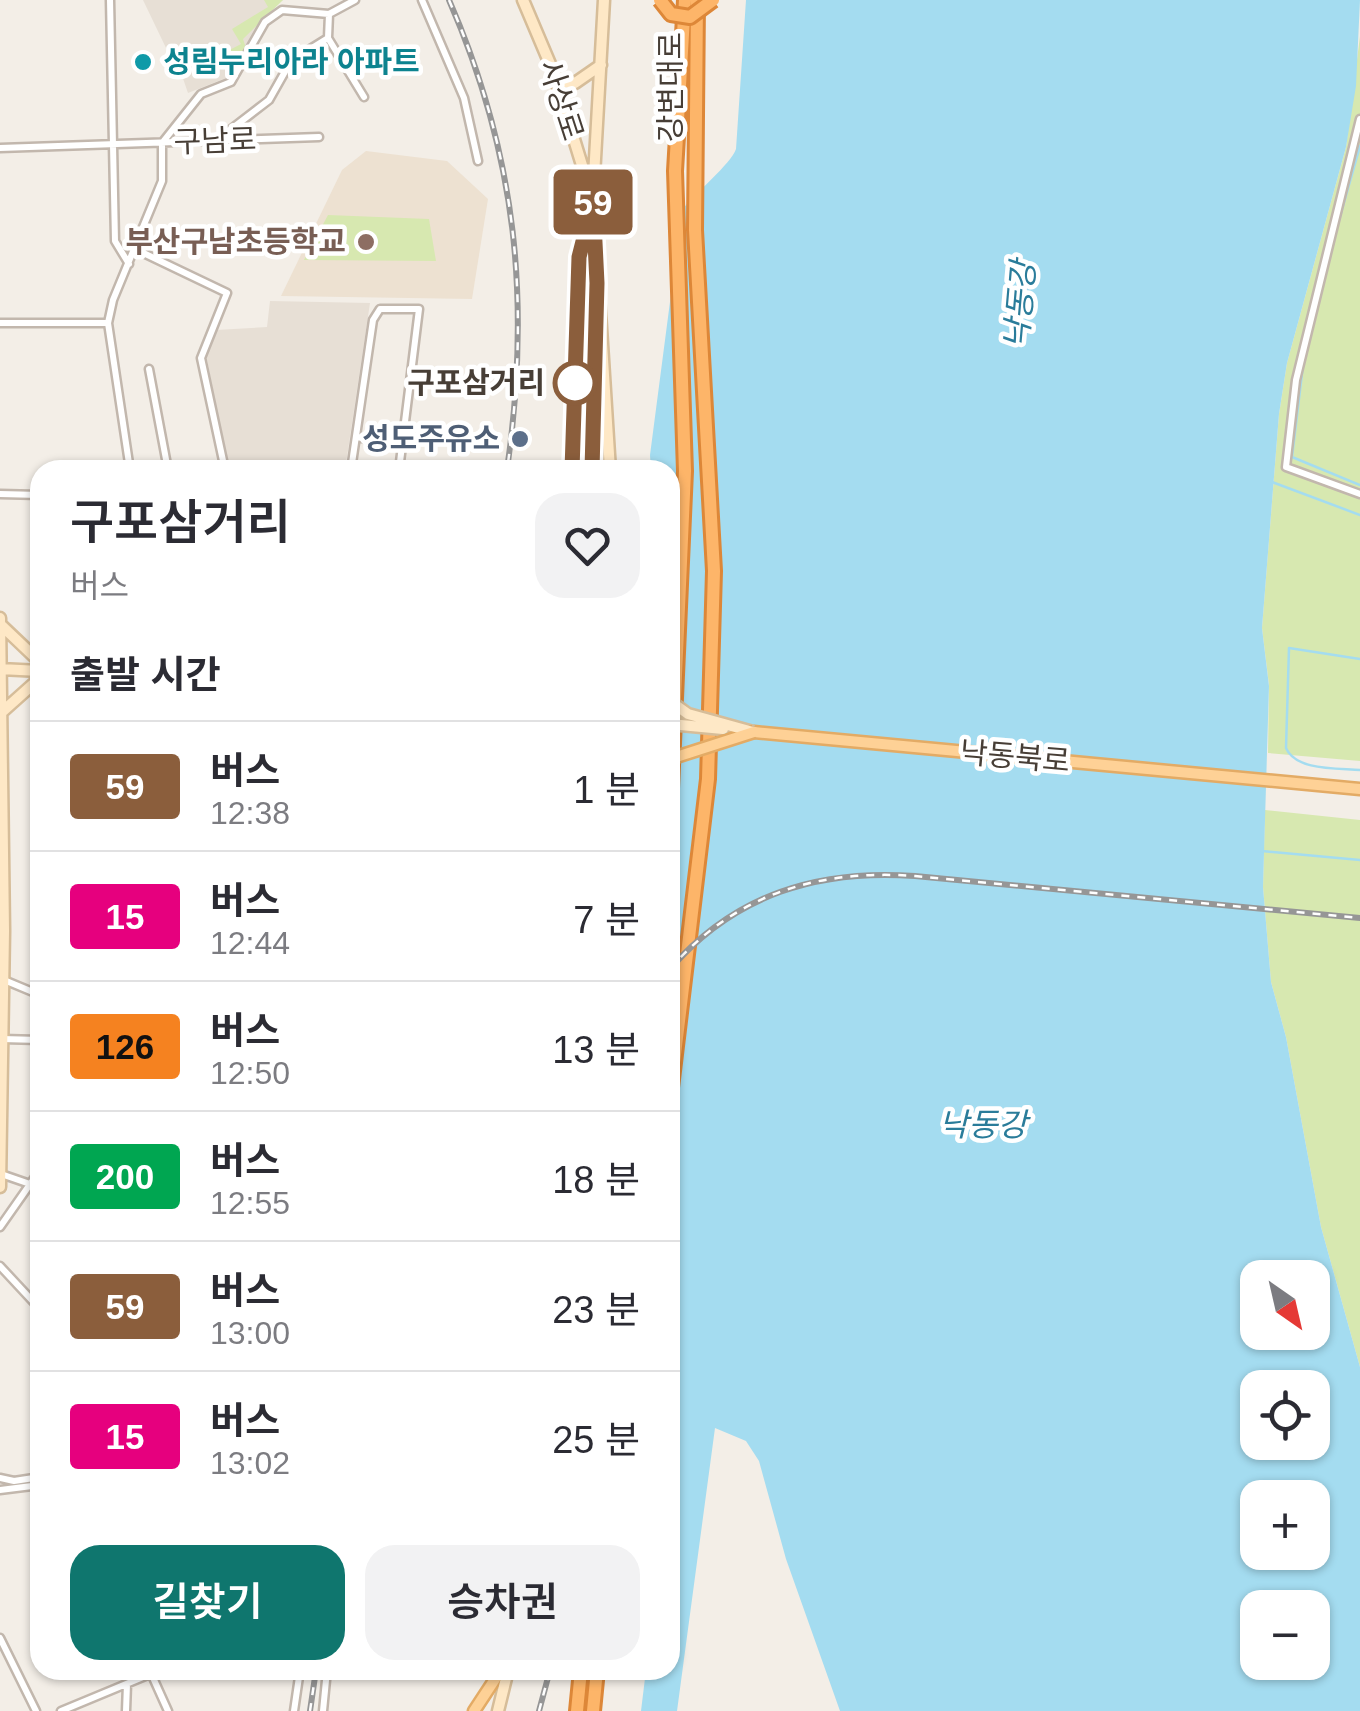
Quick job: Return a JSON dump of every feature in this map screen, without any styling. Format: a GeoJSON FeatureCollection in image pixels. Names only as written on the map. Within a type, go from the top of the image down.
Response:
{"type":"FeatureCollection","features":[{"type":"Feature","properties":{"kind":"highway"},"geometry":{"type":"LineString","coordinates":[[660,0],[672,14],[690,17],[713,0]]}},
{"type":"Feature","properties":{"kind":"highway","name":"강변대로"},"geometry":{"type":"LineString","coordinates":[[680,568],[684,471],[675,171],[685,0]]}},
{"type":"Feature","properties":{"kind":"highway","name":"강변대로"},"geometry":{"type":"LineString","coordinates":[[680,1013],[708,779],[714,571],[696,174],[697,0]]}},
{"type":"Feature","properties":{"kind":"highway"},"geometry":{"type":"LineString","coordinates":[[577,1711],[580,1680]]}},
{"type":"Feature","properties":{"kind":"highway"},"geometry":{"type":"LineString","coordinates":[[594,1711],[596,1680]]}},
{"type":"Feature","properties":{"kind":"main road","name":"사상로"},"geometry":{"type":"LineString","coordinates":[[523,0],[556,82],[593,202]]}},
{"type":"Feature","properties":{"kind":"main road"},"geometry":{"type":"LineString","coordinates":[[592,460],[597,283],[593,202],[604,0]]}},
{"type":"Feature","properties":{"kind":"main road"},"geometry":{"type":"LineString","coordinates":[[556,82],[575,82],[601,65]]}},
{"type":"Feature","properties":{"kind":"main road"},"geometry":{"type":"LineString","coordinates":[[593,202],[610,460]]}},
{"type":"Feature","properties":{"kind":"main road"},"geometry":{"type":"LineString","coordinates":[[572,460],[579,257],[593,202]]}},
{"type":"Feature","properties":{"kind":"main road"},"geometry":{"type":"LineString","coordinates":[[0,622],[30,652]]}},
{"type":"Feature","properties":{"kind":"main road"},"geometry":{"type":"LineString","coordinates":[[0,622],[0,1187]]}},
{"type":"Feature","properties":{"kind":"main road"},"geometry":{"type":"LineString","coordinates":[[1,669],[30,673]]}},
{"type":"Feature","properties":{"kind":"main road"},"geometry":{"type":"LineString","coordinates":[[1,711],[30,683]]}},
{"type":"Feature","properties":{"kind":"main road"},"geometry":{"type":"LineString","coordinates":[[680,709],[754,732]]}},
{"type":"Feature","properties":{"kind":"main road","name":"낙동북로"},"geometry":{"type":"LineString","coordinates":[[680,725],[1360,789]]}},
{"type":"Feature","properties":{"kind":"main road"},"geometry":{"type":"LineString","coordinates":[[680,755],[754,732]]}},
{"type":"Feature","properties":{"kind":"main road"},"geometry":{"type":"LineString","coordinates":[[480,1708],[498,1680]]}},
{"type":"Feature","properties":{"kind":"main road"},"geometry":{"type":"LineString","coordinates":[[498,1711],[503,1680]]}},
{"type":"Feature","properties":{"kind":"street"},"geometry":{"type":"LineString","coordinates":[[110,0],[115,240],[129,264]]}},
{"type":"Feature","properties":{"kind":"street"},"geometry":{"type":"LineString","coordinates":[[129,460],[108,323],[162,181],[162,142],[200,94],[231,82],[265,22],[282,10],[329,14],[355,0]]}},
{"type":"Feature","properties":{"kind":"street"},"geometry":{"type":"LineString","coordinates":[[422,0],[464,98],[478,161]]}},
{"type":"Feature","properties":{"kind":"street"},"geometry":{"type":"LineString","coordinates":[[329,14],[328,38],[364,96]]}},
{"type":"Feature","properties":{"kind":"street"},"geometry":{"type":"LineString","coordinates":[[217,141],[268,100],[291,61],[328,38]]}},
{"type":"Feature","properties":{"kind":"street"},"geometry":{"type":"LineString","coordinates":[[1360,119],[1296,380],[1286,467],[1360,494]]}},
{"type":"Feature","properties":{"kind":"street","name":"구남로"},"geometry":{"type":"LineString","coordinates":[[0,148],[319,137]]}},
{"type":"Feature","properties":{"kind":"street"},"geometry":{"type":"LineString","coordinates":[[135,250],[228,293],[201,358],[224,460]]}},
{"type":"Feature","properties":{"kind":"street"},"geometry":{"type":"LineString","coordinates":[[353,460],[376,313],[418,309],[400,460]]}},
{"type":"Feature","properties":{"kind":"street"},"geometry":{"type":"LineString","coordinates":[[0,324],[108,323]]}},
{"type":"Feature","properties":{"kind":"street"},"geometry":{"type":"LineString","coordinates":[[149,369],[166,460]]}},
{"type":"Feature","properties":{"kind":"street"},"geometry":{"type":"LineString","coordinates":[[356,437],[402,444]]}},
{"type":"Feature","properties":{"kind":"street"},"geometry":{"type":"LineString","coordinates":[[0,494],[30,495]]}},
{"type":"Feature","properties":{"kind":"street"},"geometry":{"type":"LineString","coordinates":[[2,972],[30,990]]}},
{"type":"Feature","properties":{"kind":"street"},"geometry":{"type":"LineString","coordinates":[[2,1039],[30,1040]]}},
{"type":"Feature","properties":{"kind":"street"},"geometry":{"type":"LineString","coordinates":[[0,1227],[30,1184],[1,1174]]}},
{"type":"Feature","properties":{"kind":"street"},"geometry":{"type":"LineString","coordinates":[[0,1266],[30,1298]]}},
{"type":"Feature","properties":{"kind":"street"},"geometry":{"type":"LineString","coordinates":[[0,1478],[30,1481]]}},
{"type":"Feature","properties":{"kind":"street"},"geometry":{"type":"LineString","coordinates":[[0,1490],[30,1483]]}},
{"type":"Feature","properties":{"kind":"street"},"geometry":{"type":"LineString","coordinates":[[0,1638],[36,1711]]}},
{"type":"Feature","properties":{"kind":"street"},"geometry":{"type":"LineString","coordinates":[[61,1711],[135,1680]]}},
{"type":"Feature","properties":{"kind":"street"},"geometry":{"type":"LineString","coordinates":[[154,1680],[168,1711]]}},
{"type":"Feature","properties":{"kind":"street"},"geometry":{"type":"LineString","coordinates":[[294,1711],[299,1680]]}},
{"type":"Feature","properties":{"kind":"street"},"geometry":{"type":"LineString","coordinates":[[322,1711],[327,1680]]}},
{"type":"Feature","properties":{"kind":"street"},"geometry":{"type":"LineString","coordinates":[[126,1711],[127,1684]]}},
{"type":"Feature","properties":{"kind":"shaded area"},"geometry":{"type":"Polygon","coordinates":[[[143,0],[283,0],[262,16],[247,51],[226,78],[188,93],[178,64],[185,54],[181,48],[167,50],[143,0]]]}},
{"type":"Feature","properties":{"kind":"shaded area"},"geometry":{"type":"Polygon","coordinates":[[[366,151],[447,161],[488,199],[472,299],[281,296],[342,170],[366,151]]]}},
{"type":"Feature","properties":{"kind":"shaded area"},"geometry":{"type":"Polygon","coordinates":[[[270,301],[370,303],[346,460],[226,460],[206,354],[216,330],[267,327],[270,301]]]}},
{"type":"Feature","properties":{"kind":"green space"},"geometry":{"type":"Polygon","coordinates":[[[264,0],[283,0],[243,39],[247,51],[224,61],[220,55],[241,44],[232,29],[268,7],[264,0]]]}},
{"type":"Feature","properties":{"kind":"green space"},"geometry":{"type":"Polygon","coordinates":[[[1360,36],[1360,761],[1268,753],[1269,685],[1262,628],[1279,414],[1287,363],[1346,147],[1360,36]]]}},
{"type":"Feature","properties":{"kind":"green space"},"geometry":{"type":"Polygon","coordinates":[[[328,215],[429,219],[436,261],[304,260],[328,215]]]}},
{"type":"Feature","properties":{"kind":"green space"},"geometry":{"type":"Polygon","coordinates":[[[1265,810],[1360,820],[1360,1367],[1321,1227],[1286,1037],[1271,982],[1263,887],[1265,810]]]}},
{"type":"Feature","properties":{"kind":"water","name":"낙동강"},"geometry":{"type":"Polygon","coordinates":[[[746,0],[1360,0],[1356,86],[1346,147],[1287,363],[1279,414],[1262,628],[1269,686],[1263,887],[1271,982],[1286,1037],[1321,1227],[1360,1367],[1360,1711],[840,1711],[786,1559],[759,1461],[746,1441],[715,1428],[677,1711],[641,1711],[645,1680],[680,1680],[680,460],[650,460],[650,455],[682,210],[736,149],[746,0]]]}},
{"type":"Feature","properties":{"kind":"waterway"},"geometry":{"type":"LineString","coordinates":[[1332,245],[1360,146]]}},
{"type":"Feature","properties":{"kind":"waterway"},"geometry":{"type":"LineString","coordinates":[[1303,365],[1292,457],[1360,485]]}},
{"type":"Feature","properties":{"kind":"waterway"},"geometry":{"type":"LineString","coordinates":[[1272,482],[1360,515]]}},
{"type":"Feature","properties":{"kind":"waterway"},"geometry":{"type":"LineString","coordinates":[[1360,659],[1289,648],[1286,748],[1308,765],[1360,770]]}},
{"type":"Feature","properties":{"kind":"waterway"},"geometry":{"type":"LineString","coordinates":[[1262,851],[1360,860]]}},
{"type":"Feature","properties":{"kind":"railway"},"geometry":{"type":"LineString","coordinates":[[449,0],[490,116],[513,230],[518,348],[508,460]]}},
{"type":"Feature","properties":{"kind":"railway"},"geometry":{"type":"LineString","coordinates":[[680,959],[722,922],[751,905],[780,892],[845,877],[915,876],[1360,918]]}},
{"type":"Feature","properties":{"kind":"railway"},"geometry":{"type":"LineString","coordinates":[[310,1711],[315,1680]]}},
{"type":"Feature","properties":{"kind":"railway"},"geometry":{"type":"LineString","coordinates":[[539,1711],[547,1680]]}},
{"type":"Feature","properties":{"kind":"bus line","name":"59"},"geometry":{"type":"LineString","coordinates":[[572,460],[579,257],[593,202],[597,283],[592,460]]}},
{"type":"Feature","properties":{"kind":"place","name":"성림누리아라 아파트"},"geometry":{"type":"Point","coordinates":[143,62]}},
{"type":"Feature","properties":{"kind":"place","name":"부산구남초등학교"},"geometry":{"type":"Point","coordinates":[366,242]}},
{"type":"Feature","properties":{"kind":"place","name":"구포삼거리"},"geometry":{"type":"Point","coordinates":[575,383]}},
{"type":"Feature","properties":{"kind":"place","name":"성도주유소"},"geometry":{"type":"Point","coordinates":[520,439]}}]}
